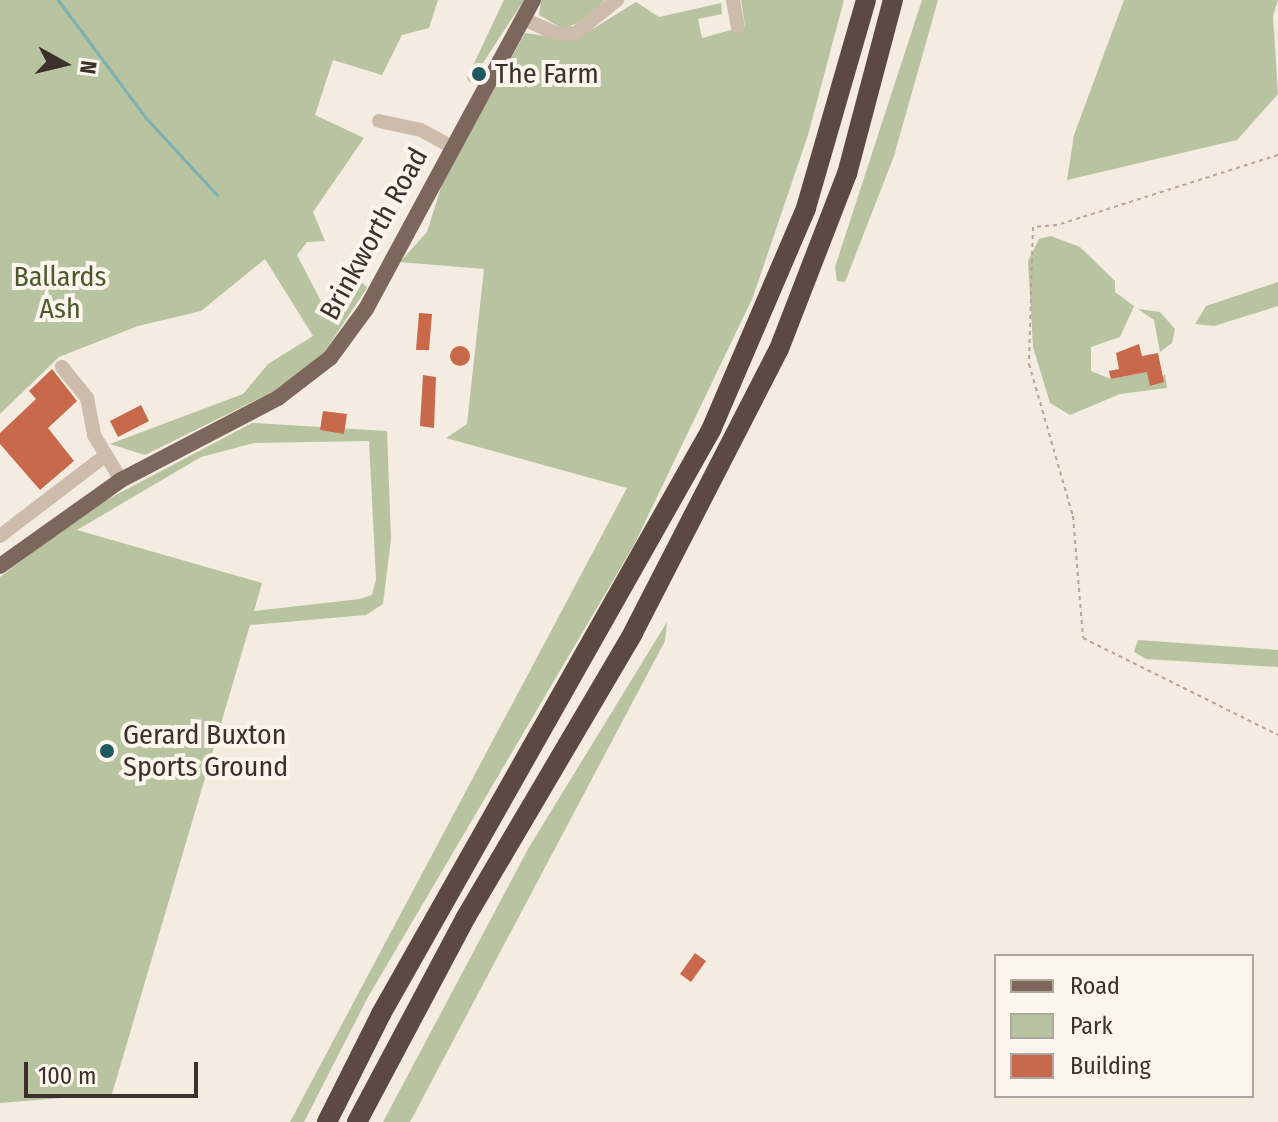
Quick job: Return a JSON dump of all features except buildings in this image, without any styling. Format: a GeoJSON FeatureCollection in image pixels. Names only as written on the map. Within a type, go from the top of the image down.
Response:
{"type":"FeatureCollection","features":[{"type":"Feature","properties":{"kind":"highway"},"geometry":{"type":"LineString","coordinates":[[327,1122],[397,986],[711,430],[797,232],[866,0]]}},
{"type":"Feature","properties":{"kind":"highway"},"geometry":{"type":"LineString","coordinates":[[357,1122],[451,945],[633,633],[779,349],[847,174],[893,0]]}},
{"type":"Feature","properties":{"kind":"main road","name":"Brinkworth Road"},"geometry":{"type":"LineString","coordinates":[[0,566],[121,480],[278,398],[330,358],[366,309],[533,0]]}},
{"type":"Feature","properties":{"kind":"street"},"geometry":{"type":"LineString","coordinates":[[523,19],[559,34],[576,33],[617,0]]}},
{"type":"Feature","properties":{"kind":"street"},"geometry":{"type":"LineString","coordinates":[[733,0],[738,27]]}},
{"type":"Feature","properties":{"kind":"street"},"geometry":{"type":"LineString","coordinates":[[379,121],[421,130],[452,147]]}},
{"type":"Feature","properties":{"kind":"street"},"geometry":{"type":"LineString","coordinates":[[62,367],[87,398],[94,435],[121,480]]}},
{"type":"Feature","properties":{"kind":"street"},"geometry":{"type":"LineString","coordinates":[[0,536],[106,455]]}},
{"type":"Feature","properties":{"kind":"path"},"geometry":{"type":"LineString","coordinates":[[1278,155],[1057,225],[1033,227],[1029,364],[1073,516],[1083,638],[1278,735]]}},
{"type":"Feature","properties":{"kind":"green space","name":"Ballards Ash"},"geometry":{"type":"Polygon","coordinates":[[[0,0],[438,0],[429,28],[402,35],[382,75],[333,60],[315,115],[364,138],[313,212],[325,241],[307,242],[297,255],[324,307],[351,284],[361,281],[367,288],[323,354],[284,386],[145,455],[110,444],[243,394],[268,364],[313,336],[265,259],[201,311],[138,326],[59,357],[0,414],[0,0]]]}},
{"type":"Feature","properties":{"kind":"green space"},"geometry":{"type":"Polygon","coordinates":[[[504,0],[524,0],[470,83],[467,78],[504,0]]]}},
{"type":"Feature","properties":{"kind":"green space"},"geometry":{"type":"Polygon","coordinates":[[[541,0],[605,0],[587,19],[563,29],[539,15],[541,0]]]}},
{"type":"Feature","properties":{"kind":"green space"},"geometry":{"type":"Polygon","coordinates":[[[741,0],[844,0],[808,135],[753,297],[634,545],[368,997],[304,1122],[290,1122],[627,488],[446,438],[467,424],[484,269],[400,262],[427,232],[443,181],[525,33],[575,40],[636,2],[659,17],[721,3],[722,14],[698,19],[702,38],[745,26],[741,0]]]}},
{"type":"Feature","properties":{"kind":"green space"},"geometry":{"type":"Polygon","coordinates":[[[922,0],[938,0],[894,156],[845,282],[837,281],[835,267],[922,0]]]}},
{"type":"Feature","properties":{"kind":"green space"},"geometry":{"type":"Polygon","coordinates":[[[1124,0],[1278,0],[1273,16],[1278,94],[1237,140],[1067,180],[1074,135],[1124,0]]]}},
{"type":"Feature","properties":{"kind":"green space"},"geometry":{"type":"Polygon","coordinates":[[[1051,236],[1080,247],[1115,281],[1115,292],[1134,306],[1120,337],[1091,347],[1091,371],[1111,379],[1147,372],[1152,386],[1165,374],[1167,388],[1120,394],[1070,415],[1050,403],[1033,347],[1028,261],[1039,239],[1051,236]]]}},
{"type":"Feature","properties":{"kind":"green space"},"geometry":{"type":"Polygon","coordinates":[[[1278,282],[1278,306],[1214,326],[1195,324],[1206,306],[1278,282]]]}},
{"type":"Feature","properties":{"kind":"green space"},"geometry":{"type":"Polygon","coordinates":[[[1138,309],[1160,312],[1175,329],[1172,343],[1160,352],[1154,320],[1138,309]]]}},
{"type":"Feature","properties":{"kind":"green space","name":"Gerard Buxton Sports Ground"},"geometry":{"type":"Polygon","coordinates":[[[252,423],[387,431],[391,539],[383,604],[366,615],[250,625],[112,1094],[0,1103],[0,577],[95,506],[252,423]],[[369,441],[254,443],[201,457],[77,530],[262,583],[254,611],[360,599],[372,595],[376,579],[369,441]]]}},
{"type":"Feature","properties":{"kind":"green space"},"geometry":{"type":"Polygon","coordinates":[[[667,622],[665,641],[410,1122],[383,1122],[528,849],[667,622]]]}},
{"type":"Feature","properties":{"kind":"green space"},"geometry":{"type":"Polygon","coordinates":[[[1138,640],[1278,650],[1278,667],[1146,659],[1134,652],[1138,640]]]}},
{"type":"Feature","properties":{"kind":"waterway"},"geometry":{"type":"LineString","coordinates":[[58,0],[146,118],[217,195]]}},
{"type":"Feature","properties":{"kind":"place","name":"The Farm"},"geometry":{"type":"Point","coordinates":[479,74]}},
{"type":"Feature","properties":{"kind":"place","name":"Gerard Buxton Sports Ground"},"geometry":{"type":"Point","coordinates":[107,751]}}]}
